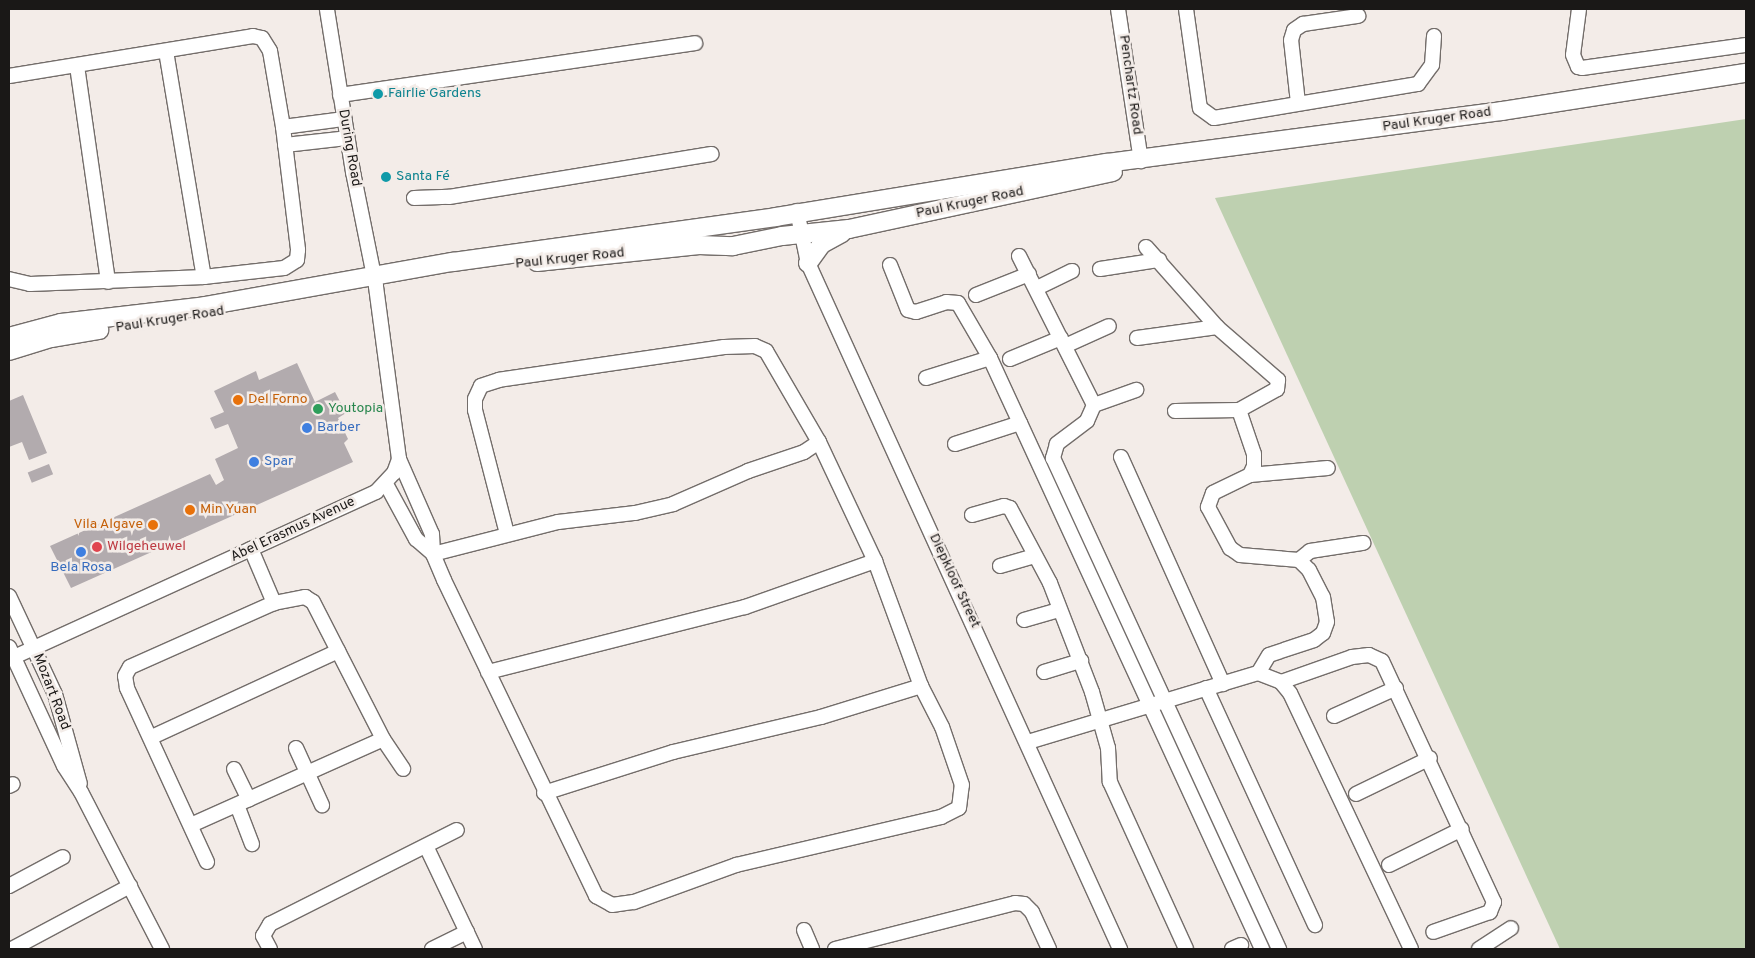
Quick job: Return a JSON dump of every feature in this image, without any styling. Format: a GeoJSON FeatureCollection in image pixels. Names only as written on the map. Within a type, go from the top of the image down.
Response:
{"type":"FeatureCollection","features":[{"type":"Feature","properties":{"kind":"street","name":"During Road"},"geometry":{"type":"LineString","coordinates":[[327,9],[347,138],[375,280]]}},
{"type":"Feature","properties":{"kind":"street","name":"Penchartz Road"},"geometry":{"type":"LineString","coordinates":[[1118,9],[1135,162]]}},
{"type":"Feature","properties":{"kind":"street"},"geometry":{"type":"LineString","coordinates":[[1186,9],[1202,112],[1214,118],[1298,102],[1418,84],[1432,65],[1434,36]]}},
{"type":"Feature","properties":{"kind":"street"},"geometry":{"type":"LineString","coordinates":[[1579,9],[1573,55],[1578,67],[1582,68],[1746,45]]}},
{"type":"Feature","properties":{"kind":"street"},"geometry":{"type":"LineString","coordinates":[[1298,102],[1291,40],[1294,30],[1303,24],[1358,16]]}},
{"type":"Feature","properties":{"kind":"street"},"geometry":{"type":"LineString","coordinates":[[9,76],[253,36],[262,38],[270,51],[283,126],[298,237],[297,260],[284,268],[204,277],[108,282],[30,284],[9,279]]}},
{"type":"Feature","properties":{"kind":"street"},"geometry":{"type":"LineString","coordinates":[[340,95],[695,43]]}},
{"type":"Feature","properties":{"kind":"street"},"geometry":{"type":"LineString","coordinates":[[166,51],[204,277]]}},
{"type":"Feature","properties":{"kind":"street"},"geometry":{"type":"LineString","coordinates":[[77,66],[108,282]]}},
{"type":"Feature","properties":{"kind":"street","name":"Paul Kruger Road"},"geometry":{"type":"LineString","coordinates":[[9,337],[61,324],[205,306],[375,280],[776,217],[797,211],[1107,163],[1135,162],[1746,73]]}},
{"type":"Feature","properties":{"kind":"street"},"geometry":{"type":"LineString","coordinates":[[283,126],[344,119]]}},
{"type":"Feature","properties":{"kind":"street"},"geometry":{"type":"LineString","coordinates":[[285,146],[347,138]]}},
{"type":"Feature","properties":{"kind":"street"},"geometry":{"type":"LineString","coordinates":[[414,198],[449,197],[711,154]]}},
{"type":"Feature","properties":{"kind":"street","name":"Paul Kruger Road"},"geometry":{"type":"LineString","coordinates":[[9,351],[79,333],[375,280],[699,245],[733,246],[849,229],[1109,174],[1135,162]]}},
{"type":"Feature","properties":{"kind":"street","name":"Diepkloof Street"},"geometry":{"type":"LineString","coordinates":[[797,211],[808,263],[1028,742],[1120,949]]}},
{"type":"Feature","properties":{"kind":"street"},"geometry":{"type":"LineString","coordinates":[[808,263],[822,244],[849,229]]}},
{"type":"Feature","properties":{"kind":"street"},"geometry":{"type":"LineString","coordinates":[[1146,247],[1217,327],[1278,380],[1277,389],[1239,410],[1175,411]]}},
{"type":"Feature","properties":{"kind":"street"},"geometry":{"type":"LineString","coordinates":[[1019,256],[1037,288],[1094,405]]}},
{"type":"Feature","properties":{"kind":"street"},"geometry":{"type":"LineString","coordinates":[[1100,269],[1159,260]]}},
{"type":"Feature","properties":{"kind":"street"},"geometry":{"type":"LineString","coordinates":[[890,265],[908,310],[916,312],[946,302],[958,303],[990,358],[1262,949]]}},
{"type":"Feature","properties":{"kind":"street"},"geometry":{"type":"LineString","coordinates":[[1037,288],[1072,271]]}},
{"type":"Feature","properties":{"kind":"street"},"geometry":{"type":"LineString","coordinates":[[976,295],[1029,274]]}},
{"type":"Feature","properties":{"kind":"street"},"geometry":{"type":"LineString","coordinates":[[375,280],[399,459],[432,534],[433,554],[544,792],[596,896],[612,905],[634,902],[736,865],[942,817],[959,808],[962,785],[942,727],[921,686],[875,561],[819,442],[776,365],[766,351],[755,346],[724,347],[488,383],[477,392],[475,410],[507,534]]}},
{"type":"Feature","properties":{"kind":"street"},"geometry":{"type":"LineString","coordinates":[[1010,360],[1109,326]]}},
{"type":"Feature","properties":{"kind":"street"},"geometry":{"type":"LineString","coordinates":[[1137,338],[1217,327]]}},
{"type":"Feature","properties":{"kind":"street"},"geometry":{"type":"LineString","coordinates":[[926,378],[990,358]]}},
{"type":"Feature","properties":{"kind":"street"},"geometry":{"type":"LineString","coordinates":[[1136,390],[1094,405],[1087,421],[1057,444],[1053,458],[1166,699],[1279,949]]}},
{"type":"Feature","properties":{"kind":"street"},"geometry":{"type":"LineString","coordinates":[[1239,410],[1254,454],[1254,466],[1250,475]]}},
{"type":"Feature","properties":{"kind":"street"},"geometry":{"type":"LineString","coordinates":[[955,444],[1020,423]]}},
{"type":"Feature","properties":{"kind":"street"},"geometry":{"type":"LineString","coordinates":[[433,554],[558,522],[635,513],[673,504],[748,470],[804,452],[819,442]]}},
{"type":"Feature","properties":{"kind":"street"},"geometry":{"type":"LineString","coordinates":[[1121,457],[1224,684]]}},
{"type":"Feature","properties":{"kind":"street"},"geometry":{"type":"LineString","coordinates":[[399,459],[386,484],[416,539],[433,554]]}},
{"type":"Feature","properties":{"kind":"street"},"geometry":{"type":"LineString","coordinates":[[1258,673],[1269,655],[1314,640],[1325,628],[1327,611],[1323,598],[1308,570],[1299,560],[1289,557],[1251,558],[1230,548],[1208,502],[1217,490],[1250,475],[1328,468]]}},
{"type":"Feature","properties":{"kind":"street","name":"Abel Erasmus Avenue"},"geometry":{"type":"LineString","coordinates":[[11,652],[34,648],[376,492],[386,484]]}},
{"type":"Feature","properties":{"kind":"street"},"geometry":{"type":"LineString","coordinates":[[972,515],[1004,506],[1010,508],[1036,556],[1081,661],[1100,718],[1108,748],[1110,782],[1186,949]]}},
{"type":"Feature","properties":{"kind":"street"},"geometry":{"type":"LineString","coordinates":[[1299,560],[1310,551],[1363,543]]}},
{"type":"Feature","properties":{"kind":"street"},"geometry":{"type":"LineString","coordinates":[[250,550],[274,603]]}},
{"type":"Feature","properties":{"kind":"street"},"geometry":{"type":"LineString","coordinates":[[1000,566],[1036,556]]}},
{"type":"Feature","properties":{"kind":"street"},"geometry":{"type":"LineString","coordinates":[[488,672],[738,610],[875,561]]}},
{"type":"Feature","properties":{"kind":"street","name":"Mozart Road"},"geometry":{"type":"LineString","coordinates":[[9,596],[55,694],[82,792]]}},
{"type":"Feature","properties":{"kind":"street"},"geometry":{"type":"LineString","coordinates":[[207,862],[152,737],[127,688],[125,676],[130,667],[274,603],[296,597],[305,597],[313,602],[383,740],[403,769]]}},
{"type":"Feature","properties":{"kind":"street"},"geometry":{"type":"LineString","coordinates":[[1024,620],[1060,610]]}},
{"type":"Feature","properties":{"kind":"street"},"geometry":{"type":"LineString","coordinates":[[152,737],[338,651]]}},
{"type":"Feature","properties":{"kind":"street","name":"Mozart Road"},"geometry":{"type":"LineString","coordinates":[[11,652],[64,766],[82,792],[162,949]]}},
{"type":"Feature","properties":{"kind":"street"},"geometry":{"type":"LineString","coordinates":[[1281,682],[1352,658],[1369,655],[1382,661],[1430,758],[1495,907],[1490,912],[1433,932]]}},
{"type":"Feature","properties":{"kind":"street"},"geometry":{"type":"LineString","coordinates":[[1044,672],[1081,661]]}},
{"type":"Feature","properties":{"kind":"street"},"geometry":{"type":"LineString","coordinates":[[1028,742],[1100,718],[1258,673],[1281,682],[1290,693],[1411,949]]}},
{"type":"Feature","properties":{"kind":"street"},"geometry":{"type":"LineString","coordinates":[[544,792],[673,752],[821,717],[921,686]]}},
{"type":"Feature","properties":{"kind":"street"},"geometry":{"type":"LineString","coordinates":[[1206,688],[1315,925]]}},
{"type":"Feature","properties":{"kind":"street"},"geometry":{"type":"LineString","coordinates":[[1334,716],[1396,688]]}},
{"type":"Feature","properties":{"kind":"street"},"geometry":{"type":"LineString","coordinates":[[191,825],[383,740]]}},
{"type":"Feature","properties":{"kind":"street"},"geometry":{"type":"LineString","coordinates":[[296,748],[322,805]]}},
{"type":"Feature","properties":{"kind":"street"},"geometry":{"type":"LineString","coordinates":[[1356,794],[1430,758]]}},
{"type":"Feature","properties":{"kind":"street"},"geometry":{"type":"LineString","coordinates":[[234,769],[252,844]]}},
{"type":"Feature","properties":{"kind":"street"},"geometry":{"type":"LineString","coordinates":[[1389,865],[1462,829]]}},
{"type":"Feature","properties":{"kind":"street"},"geometry":{"type":"LineString","coordinates":[[270,949],[263,936],[270,924],[457,830]]}},
{"type":"Feature","properties":{"kind":"street"},"geometry":{"type":"LineString","coordinates":[[426,846],[475,949]]}},
{"type":"Feature","properties":{"kind":"street"},"geometry":{"type":"LineString","coordinates":[[9,886],[63,857]]}},
{"type":"Feature","properties":{"kind":"street"},"geometry":{"type":"LineString","coordinates":[[12,949],[130,886]]}},
{"type":"Feature","properties":{"kind":"street"},"geometry":{"type":"LineString","coordinates":[[835,949],[1015,903],[1024,904],[1032,912],[1049,949]]}},
{"type":"Feature","properties":{"kind":"street"},"geometry":{"type":"LineString","coordinates":[[1479,949],[1511,928]]}},
{"type":"Feature","properties":{"kind":"street"},"geometry":{"type":"LineString","coordinates":[[804,930],[812,949]]}},
{"type":"Feature","properties":{"kind":"street"},"geometry":{"type":"LineString","coordinates":[[432,949],[467,932]]}},
{"type":"Feature","properties":{"kind":"green space"},"geometry":{"type":"Polygon","coordinates":[[[1746,119],[1746,949],[1560,949],[1215,198],[1746,119]]]}},
{"type":"Feature","properties":{"kind":"building","name":"Santa Fé"},"geometry":{"type":"Polygon","coordinates":[[[382,174],[390,174],[390,178],[382,178],[382,174]]]}},
{"type":"Feature","properties":{"kind":"building"},"geometry":{"type":"Polygon","coordinates":[[[297,363],[315,402],[335,392],[346,413],[338,418],[348,439],[344,443],[353,462],[71,588],[50,546],[210,474],[216,485],[224,480],[215,459],[238,448],[228,424],[215,429],[210,418],[224,412],[214,391],[256,371],[259,380],[297,363]]]}},
{"type":"Feature","properties":{"kind":"building"},"geometry":{"type":"Polygon","coordinates":[[[23,395],[47,453],[29,460],[22,442],[9,447],[9,401],[23,395]]]}},
{"type":"Feature","properties":{"kind":"building"},"geometry":{"type":"Polygon","coordinates":[[[49,464],[53,474],[32,483],[28,473],[49,464]]]}},
{"type":"Feature","properties":{"kind":"place","name":"Fairlie Gardens"},"geometry":{"type":"Point","coordinates":[378,94]}},
{"type":"Feature","properties":{"kind":"place","name":"Santa Fé"},"geometry":{"type":"Point","coordinates":[386,177]}},
{"type":"Feature","properties":{"kind":"place","name":"Del Forno"},"geometry":{"type":"Point","coordinates":[238,400]}},
{"type":"Feature","properties":{"kind":"place","name":"Youtopia"},"geometry":{"type":"Point","coordinates":[318,409]}},
{"type":"Feature","properties":{"kind":"place","name":"Barber"},"geometry":{"type":"Point","coordinates":[307,428]}},
{"type":"Feature","properties":{"kind":"place","name":"Spar"},"geometry":{"type":"Point","coordinates":[254,462]}},
{"type":"Feature","properties":{"kind":"place","name":"Min Yuan"},"geometry":{"type":"Point","coordinates":[190,510]}},
{"type":"Feature","properties":{"kind":"place","name":"Vila Algave"},"geometry":{"type":"Point","coordinates":[153,525]}},
{"type":"Feature","properties":{"kind":"place","name":"Wilgeheuwel"},"geometry":{"type":"Point","coordinates":[97,547]}},
{"type":"Feature","properties":{"kind":"place","name":"Bela Rosa"},"geometry":{"type":"Point","coordinates":[81,552]}}]}
